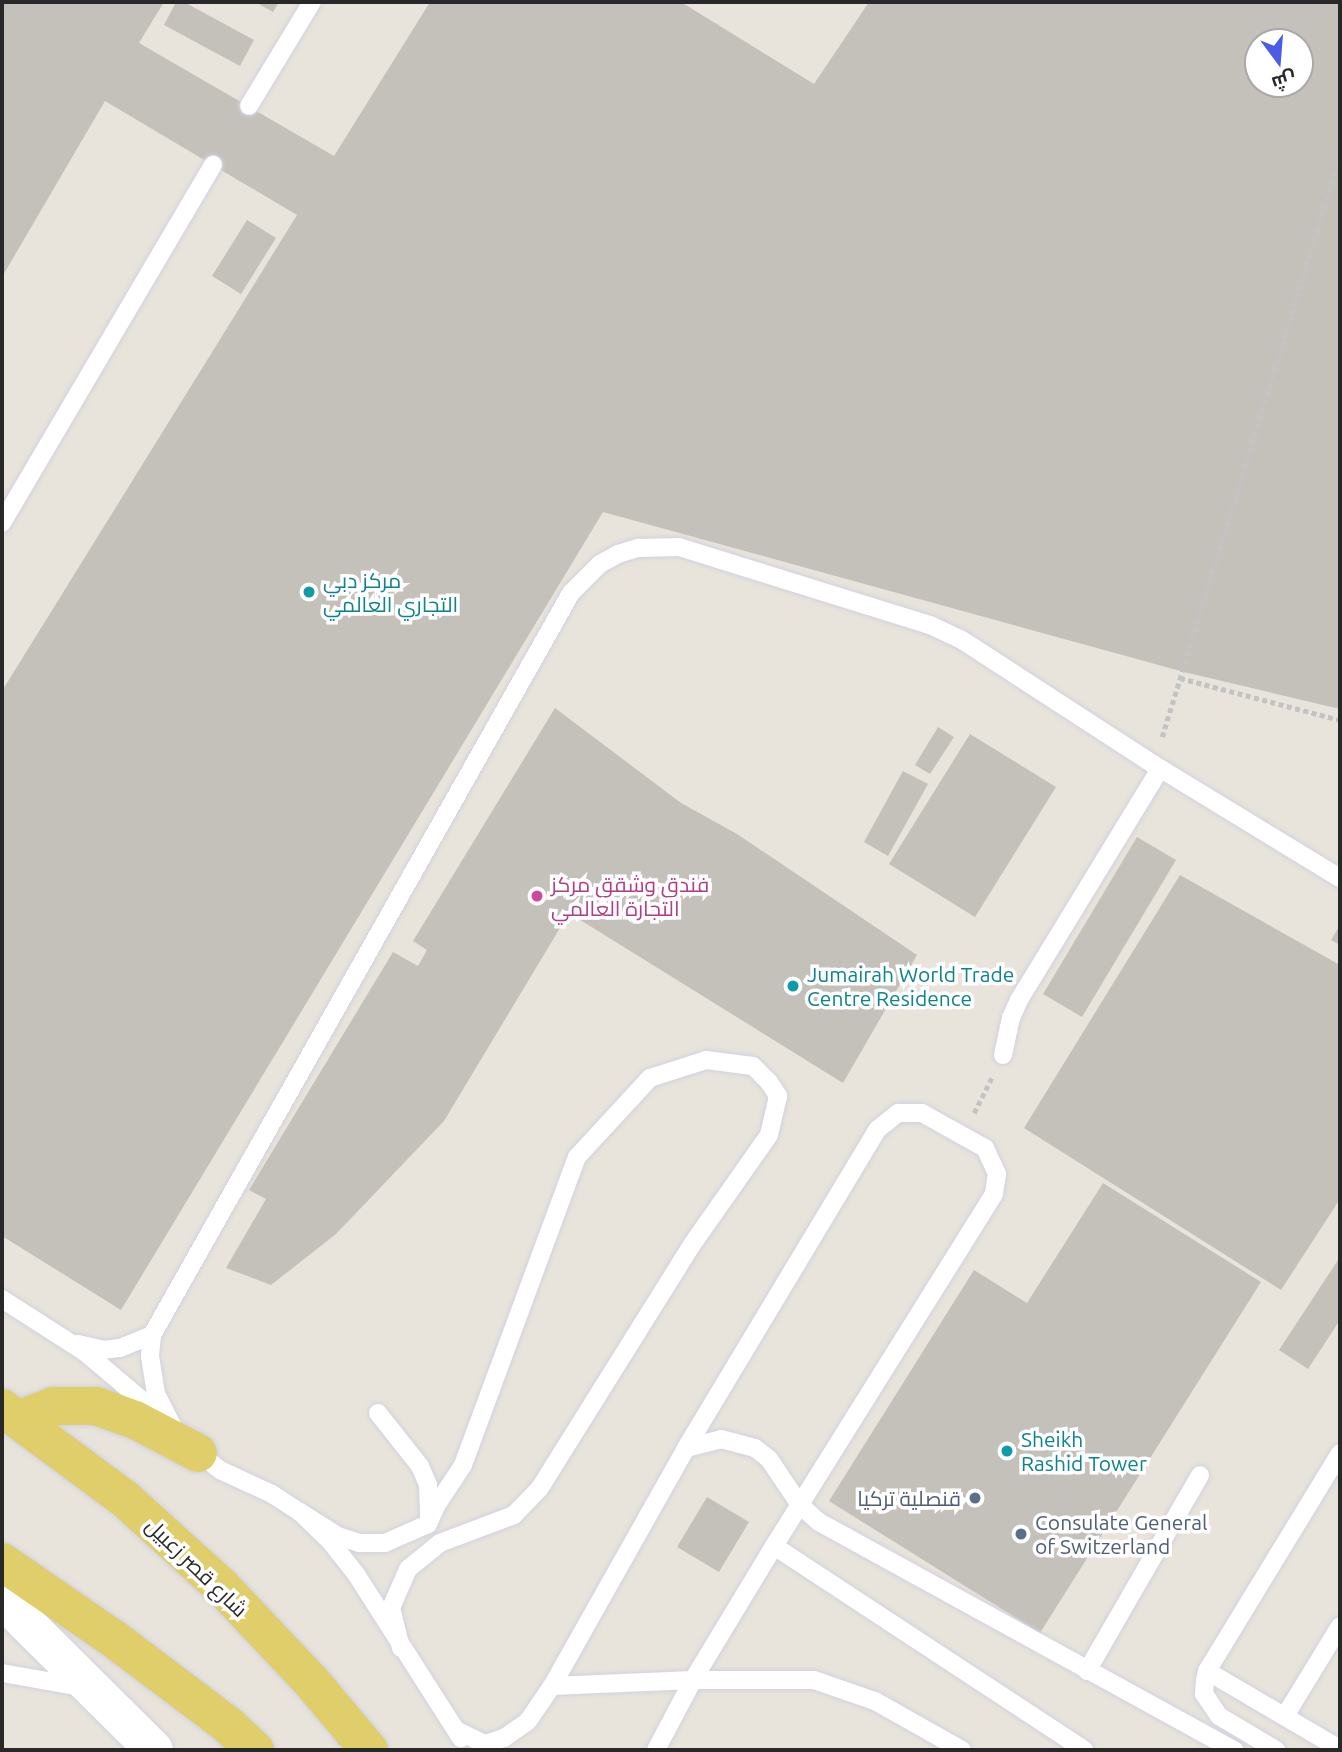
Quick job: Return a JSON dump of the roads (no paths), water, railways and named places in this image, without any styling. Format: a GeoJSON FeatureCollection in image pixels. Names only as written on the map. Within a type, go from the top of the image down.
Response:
{"type":"FeatureCollection","features":[{"type":"Feature","properties":{"kind":"main road"},"geometry":{"type":"LineString","coordinates":[[11,1413],[54,1406],[96,1406],[186,1441]]}},
{"type":"Feature","properties":{"kind":"main road","name":"شارع قصر زعبيل"},"geometry":{"type":"LineString","coordinates":[[11,1413],[125,1499],[220,1586],[310,1679],[369,1750]]}},
{"type":"Feature","properties":{"kind":"main road"},"geometry":{"type":"LineString","coordinates":[[2,1562],[114,1639],[228,1725],[255,1750]]}},
{"type":"Feature","properties":{"kind":"main road"},"geometry":{"type":"LineString","coordinates":[[2,1599],[89,1689],[154,1750]]}},
{"type":"Feature","properties":{"kind":"lane"},"geometry":{"type":"LineString","coordinates":[[249,106],[312,2]]}},
{"type":"Feature","properties":{"kind":"lane"},"geometry":{"type":"LineString","coordinates":[[2,523],[213,165]]}},
{"type":"Feature","properties":{"kind":"lane"},"geometry":{"type":"LineString","coordinates":[[186,1441],[156,1394],[150,1355],[152,1335],[571,593],[600,564],[638,548],[679,547],[897,613],[962,640],[1156,766],[1340,878]]}},
{"type":"Feature","properties":{"kind":"lane"},"geometry":{"type":"LineString","coordinates":[[1003,1055],[1008,1027],[1018,1000],[1156,766]]}},
{"type":"Feature","properties":{"kind":"lane"},"geometry":{"type":"LineString","coordinates":[[2,1299],[70,1341],[117,1376],[220,1469],[272,1494],[338,1536],[360,1543],[385,1543],[428,1524],[436,1506],[463,1465],[577,1157],[650,1078],[706,1060],[753,1066],[778,1096],[769,1135],[694,1243],[528,1503],[497,1523],[440,1543],[408,1569],[391,1608],[401,1648]]}},
{"type":"Feature","properties":{"kind":"lane"},"geometry":{"type":"LineString","coordinates":[[456,1730],[485,1744],[504,1738],[528,1721],[552,1686],[687,1448],[886,1119],[898,1113],[922,1113],[985,1149],[991,1156],[997,1174],[994,1194],[774,1546],[694,1680],[656,1750]]}},
{"type":"Feature","properties":{"kind":"lane"},"geometry":{"type":"LineString","coordinates":[[70,1341],[103,1350],[137,1343],[152,1335]]}},
{"type":"Feature","properties":{"kind":"lane"},"geometry":{"type":"LineString","coordinates":[[378,1413],[424,1476],[430,1505],[428,1524]]}},
{"type":"Feature","properties":{"kind":"lane"},"geometry":{"type":"LineString","coordinates":[[687,1448],[721,1439],[755,1448],[769,1459],[800,1504],[819,1522],[1234,1750]]}},
{"type":"Feature","properties":{"kind":"lane"},"geometry":{"type":"LineString","coordinates":[[1276,1750],[1219,1716],[1210,1706],[1204,1694],[1207,1671],[1340,1453]]}},
{"type":"Feature","properties":{"kind":"lane"},"geometry":{"type":"LineString","coordinates":[[1087,1671],[1200,1475]]}},
{"type":"Feature","properties":{"kind":"lane"},"geometry":{"type":"LineString","coordinates":[[300,1512],[330,1541],[356,1574],[401,1648],[470,1750]]}},
{"type":"Feature","properties":{"kind":"lane"},"geometry":{"type":"LineString","coordinates":[[774,1546],[1084,1750]]}},
{"type":"Feature","properties":{"kind":"lane"},"geometry":{"type":"LineString","coordinates":[[1285,1716],[1340,1626]]}},
{"type":"Feature","properties":{"kind":"lane"},"geometry":{"type":"LineString","coordinates":[[1207,1671],[1340,1749]]}},
{"type":"Feature","properties":{"kind":"lane"},"geometry":{"type":"LineString","coordinates":[[2,1673],[89,1689]]}},
{"type":"Feature","properties":{"kind":"lane"},"geometry":{"type":"LineString","coordinates":[[552,1686],[793,1678],[835,1685],[875,1701],[962,1750]]}},
{"type":"Feature","properties":{"kind":"place","name":"مركز دبي التجاري العالمي"},"geometry":{"type":"Point","coordinates":[309,592]}},
{"type":"Feature","properties":{"kind":"place","name":"فندق وشقق مركز التجارة العالمي"},"geometry":{"type":"Point","coordinates":[537,896]}},
{"type":"Feature","properties":{"kind":"place","name":"Jumairah World Trade Centre Residence"},"geometry":{"type":"Point","coordinates":[793,986]}},
{"type":"Feature","properties":{"kind":"place","name":"Sheikh Rashid Tower"},"geometry":{"type":"Point","coordinates":[1007,1451]}},
{"type":"Feature","properties":{"kind":"place","name":"قنصلية تركيا"},"geometry":{"type":"Point","coordinates":[975,1498]}},
{"type":"Feature","properties":{"kind":"place","name":"Consulate General of Switzerland"},"geometry":{"type":"Point","coordinates":[1021,1534]}}]}
